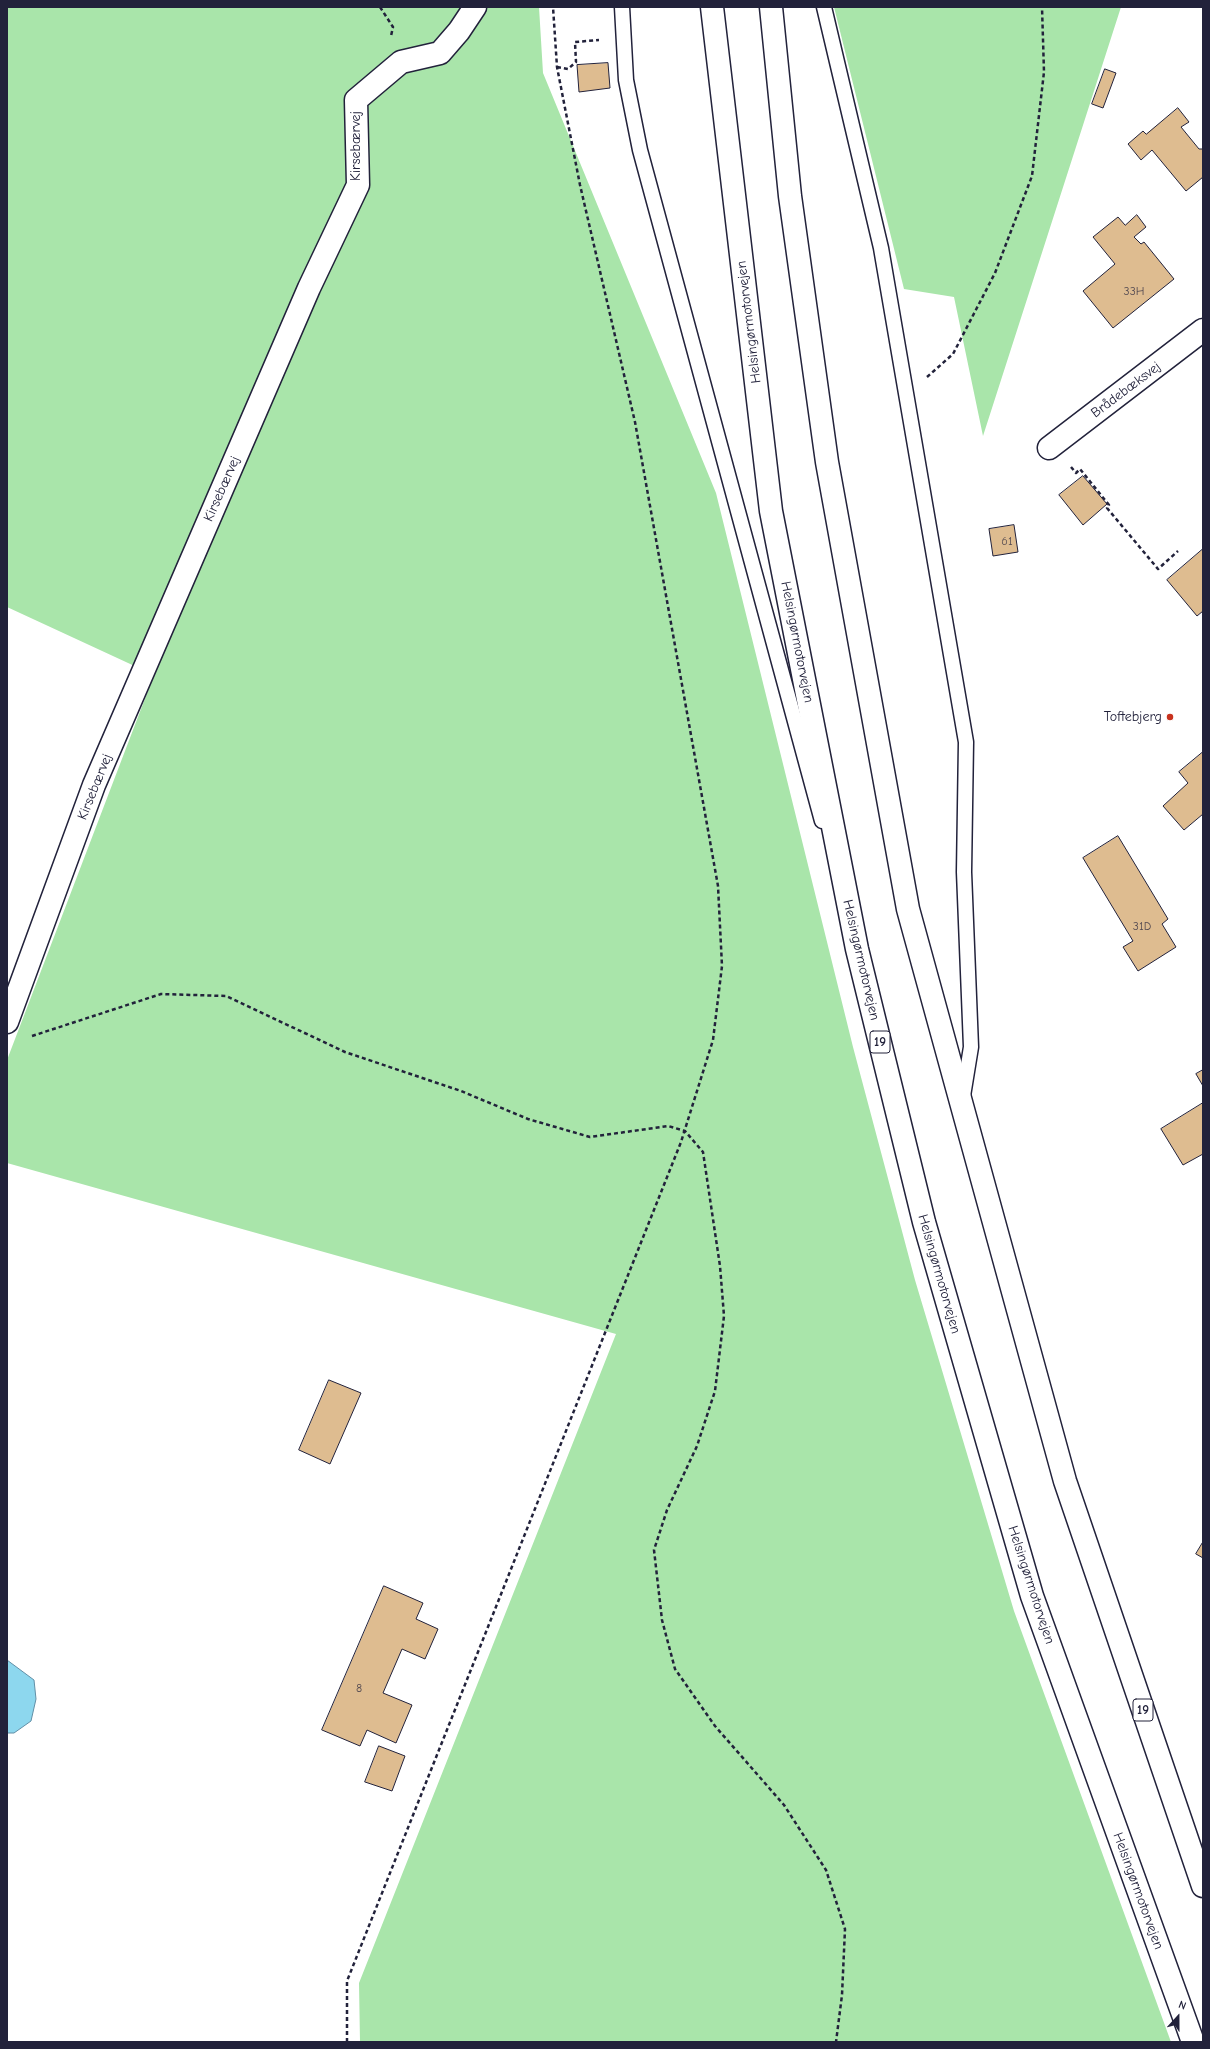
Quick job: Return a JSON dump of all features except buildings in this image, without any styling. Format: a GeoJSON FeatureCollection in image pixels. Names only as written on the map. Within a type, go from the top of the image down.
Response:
{"type":"FeatureCollection","features":[{"type":"Feature","properties":{"kind":"main road","name":"Kirsebærvej"},"geometry":{"type":"LineString","coordinates":[[7,1022],[94,785],[309,288],[358,185],[356,100],[402,62],[440,53],[459,31],[475,7]]}},
{"type":"Feature","properties":{"kind":"main road","name":"Helsingørmotorvejen"},"geometry":{"type":"LineString","coordinates":[[712,7],[771,512],[857,949],[924,1222],[1032,1596],[1193,2042]]}},
{"type":"Feature","properties":{"kind":"main road","name":"19"},"geometry":{"type":"LineString","coordinates":[[771,7],[790,196],[827,462],[908,909],[1066,1480],[1203,1886]]}},
{"type":"Feature","properties":{"kind":"main road","name":"Brådebæksvej"},"geometry":{"type":"LineString","coordinates":[[1051,447],[1203,330]]}},
{"type":"Feature","properties":{"kind":"lane"},"geometry":{"type":"LineString","coordinates":[[622,7],[626,80],[640,150],[857,949]]}},
{"type":"Feature","properties":{"kind":"lane"},"geometry":{"type":"LineString","coordinates":[[824,7],[881,248],[966,742],[964,872],[971,1047],[961,1104]]}},
{"type":"Feature","properties":{"kind":"path"},"geometry":{"type":"LineString","coordinates":[[347,2042],[347,1981],[685,1131],[713,1040],[722,966],[718,886],[635,422],[580,185],[557,67],[553,7]]}},
{"type":"Feature","properties":{"kind":"path"},"geometry":{"type":"LineString","coordinates":[[906,395],[954,354],[994,273],[1032,176],[1044,72],[1042,7]]}},
{"type":"Feature","properties":{"kind":"path"},"geometry":{"type":"LineString","coordinates":[[557,67],[568,69],[576,62],[575,42],[624,39]]}},
{"type":"Feature","properties":{"kind":"path"},"geometry":{"type":"LineString","coordinates":[[1051,447],[1076,473],[1080,469],[1109,505],[1107,508],[1158,569],[1178,552]]}},
{"type":"Feature","properties":{"kind":"path"},"geometry":{"type":"LineString","coordinates":[[30,1036],[161,994],[226,996],[345,1052],[461,1091],[528,1119],[590,1137],[668,1126],[685,1131],[702,1152],[718,1251],[724,1316],[715,1391],[697,1446],[667,1510],[654,1550],[662,1620],[675,1669],[715,1726],[784,1805],[826,1870],[845,1929],[842,1995],[836,2042]]}},
{"type":"Feature","properties":{"kind":"green space"},"geometry":{"type":"Polygon","coordinates":[[[7,7],[539,7],[543,73],[716,493],[853,1047],[915,1280],[1014,1611],[1171,2042],[360,2042],[359,1983],[616,1334],[7,1163],[7,1060],[154,675],[7,607],[7,7]]]}},
{"type":"Feature","properties":{"kind":"green space"},"geometry":{"type":"Polygon","coordinates":[[[834,7],[1121,7],[983,436],[954,297],[904,289],[834,7]]]}},
{"type":"Feature","properties":{"kind":"water"},"geometry":{"type":"Polygon","coordinates":[[[7,1660],[34,1680],[36,1699],[31,1721],[14,1733],[7,1733],[7,1660]]]}},
{"type":"Feature","properties":{"kind":"place","name":"Toftebjerg"},"geometry":{"type":"Point","coordinates":[1170,717]}}]}
